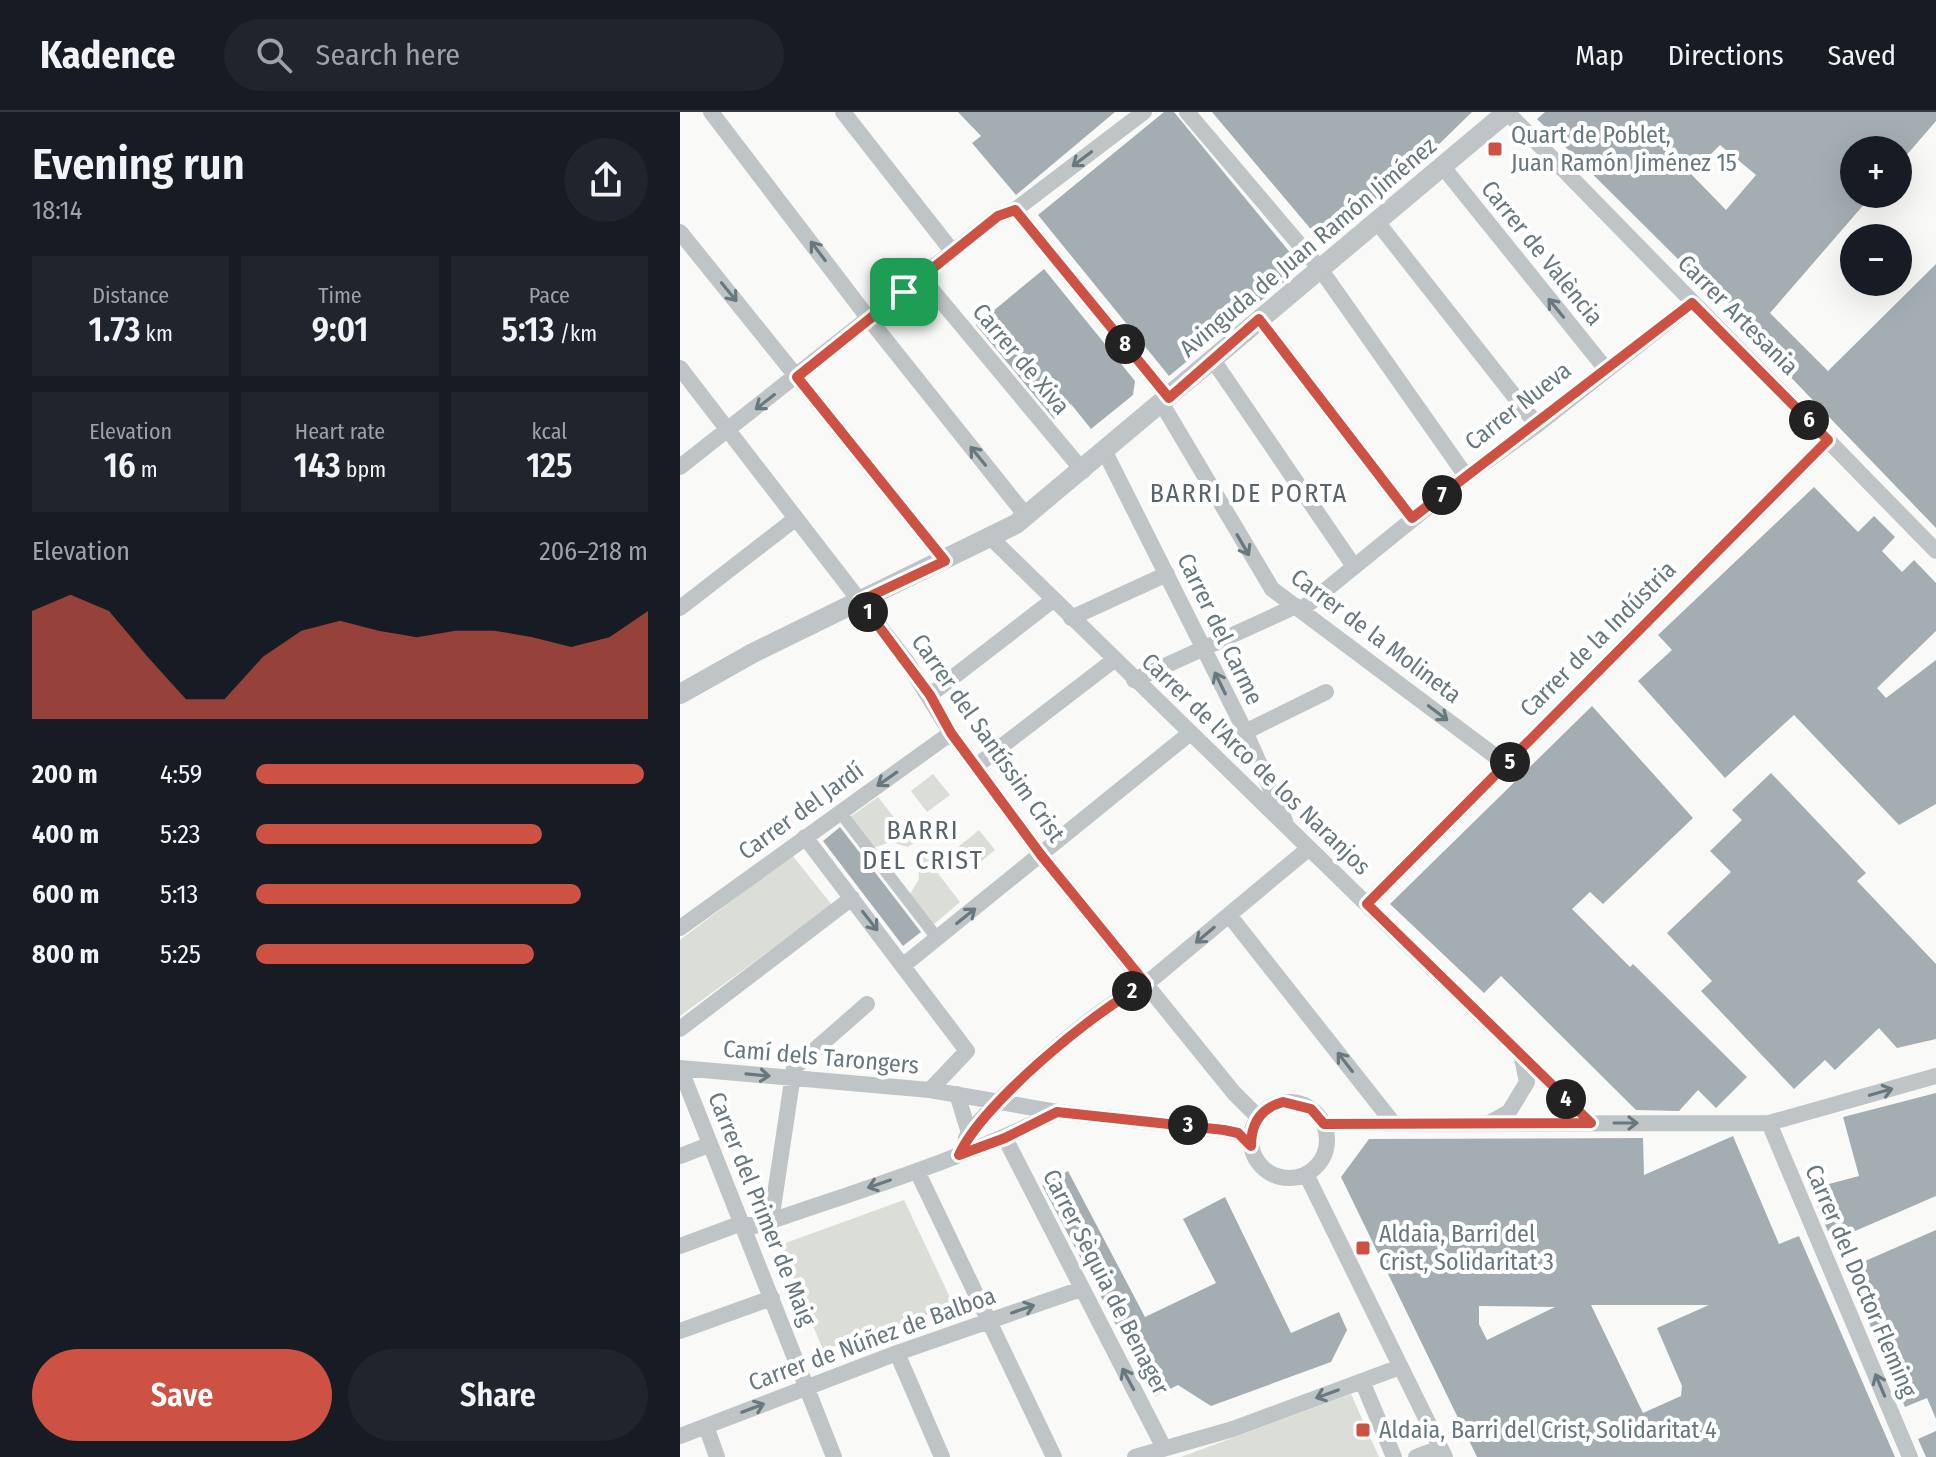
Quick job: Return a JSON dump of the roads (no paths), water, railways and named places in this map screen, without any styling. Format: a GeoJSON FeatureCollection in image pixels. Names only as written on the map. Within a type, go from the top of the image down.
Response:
{"type":"FeatureCollection","features":[{"type":"Feature","properties":{"kind":"street"},"geometry":{"type":"LineString","coordinates":[[711,112],[869,319],[1027,517]]}},
{"type":"Feature","properties":{"kind":"street"},"geometry":{"type":"LineString","coordinates":[[843,112],[952,251]]}},
{"type":"Feature","properties":{"kind":"street"},"geometry":{"type":"LineString","coordinates":[[680,467],[922,278],[952,251],[998,216],[1015,210],[1144,112]]}},
{"type":"Feature","properties":{"kind":"street"},"geometry":{"type":"LineString","coordinates":[[1187,112],[1321,270],[1466,476]]}},
{"type":"Feature","properties":{"kind":"street","name":"Avinguda de Juan Ramón Jiménez"},"geometry":{"type":"LineString","coordinates":[[680,694],[753,653],[992,539],[1027,517],[1507,112]]}},
{"type":"Feature","properties":{"kind":"street","name":"Carrer Artesania"},"geometry":{"type":"LineString","coordinates":[[1507,112],[1936,551]]}},
{"type":"Feature","properties":{"kind":"street","name":"Carrer de València"},"geometry":{"type":"LineString","coordinates":[[1443,167],[1605,368]]}},
{"type":"Feature","properties":{"kind":"street","name":"Carrer de la Molineta"},"geometry":{"type":"LineString","coordinates":[[1015,210],[1166,401],[1262,577],[1272,589],[1507,765]]}},
{"type":"Feature","properties":{"kind":"street"},"geometry":{"type":"LineString","coordinates":[[1378,223],[1537,425]]}},
{"type":"Feature","properties":{"kind":"street"},"geometry":{"type":"LineString","coordinates":[[680,232],[945,561]]}},
{"type":"Feature","properties":{"kind":"street","name":"Carrer de Xiva"},"geometry":{"type":"LineString","coordinates":[[922,278],[1083,471]]}},
{"type":"Feature","properties":{"kind":"street","name":"Carrer Nueva"},"geometry":{"type":"LineString","coordinates":[[1134,680],[1299,608],[1692,303]]}},
{"type":"Feature","properties":{"kind":"street"},"geometry":{"type":"LineString","coordinates":[[1259,319],[1412,518]]}},
{"type":"Feature","properties":{"kind":"street"},"geometry":{"type":"LineString","coordinates":[[1213,360],[1353,565]]}},
{"type":"Feature","properties":{"kind":"street","name":"Carrer del Santíssim Crist"},"geometry":{"type":"LineString","coordinates":[[680,368],[930,695],[951,733],[1041,855],[1234,1093],[1254,1131]]}},
{"type":"Feature","properties":{"kind":"street","name":"Carrer de la Indústria"},"geometry":{"type":"LineString","coordinates":[[1367,904],[1828,440]]}},
{"type":"Feature","properties":{"kind":"street","name":"Carrer del Carme"},"geometry":{"type":"LineString","coordinates":[[1105,452],[1245,732],[1289,829]]}},
{"type":"Feature","properties":{"kind":"street"},"geometry":{"type":"LineString","coordinates":[[680,608],[795,519]]}},
{"type":"Feature","properties":{"kind":"street","name":"Carrer de l'Arco de los Naranjos"},"geometry":{"type":"LineString","coordinates":[[992,539],[1591,1123]]}},
{"type":"Feature","properties":{"kind":"street"},"geometry":{"type":"LineString","coordinates":[[1071,618],[1167,574]]}},
{"type":"Feature","properties":{"kind":"street"},"geometry":{"type":"LineString","coordinates":[[930,695],[1053,600]]}},
{"type":"Feature","properties":{"kind":"street"},"geometry":{"type":"LineString","coordinates":[[976,766],[1114,660]]}},
{"type":"Feature","properties":{"kind":"street"},"geometry":{"type":"LineString","coordinates":[[1245,732],[1326,692]]}},
{"type":"Feature","properties":{"kind":"street","name":"Carrer del Jardí"},"geometry":{"type":"LineString","coordinates":[[680,928],[951,733]]}},
{"type":"Feature","properties":{"kind":"street"},"geometry":{"type":"LineString","coordinates":[[905,964],[1189,734]]}},
{"type":"Feature","properties":{"kind":"street"},"geometry":{"type":"LineString","coordinates":[[1230,773],[1257,760]]}},
{"type":"Feature","properties":{"kind":"street"},"geometry":{"type":"LineString","coordinates":[[840,812],[937,938]]}},
{"type":"Feature","properties":{"kind":"street"},"geometry":{"type":"LineString","coordinates":[[805,837],[905,964],[967,1051],[930,1090]]}},
{"type":"Feature","properties":{"kind":"street"},"geometry":{"type":"LineString","coordinates":[[959,1155],[969,1133],[997,1101],[1120,997],[1146,984],[1308,849]]}},
{"type":"Feature","properties":{"kind":"street"},"geometry":{"type":"LineString","coordinates":[[680,1029],[852,898]]}},
{"type":"Feature","properties":{"kind":"street"},"geometry":{"type":"LineString","coordinates":[[1229,915],[1394,1124]]}},
{"type":"Feature","properties":{"kind":"street"},"geometry":{"type":"LineString","coordinates":[[771,1221],[790,1078],[801,1059],[867,1004]]}},
{"type":"Feature","properties":{"kind":"street"},"geometry":{"type":"LineString","coordinates":[[1486,1124],[1509,1112],[1519,1098],[1527,1082],[1521,1054]]}},
{"type":"Feature","properties":{"kind":"street","name":"Camí dels Tarongers"},"geometry":{"type":"LineString","coordinates":[[680,1068],[930,1090],[1057,1112],[1238,1133],[1254,1131]]}},
{"type":"Feature","properties":{"kind":"street","name":"Carrer del Primer de Maig"},"geometry":{"type":"LineString","coordinates":[[680,1068],[834,1457]]}},
{"type":"Feature","properties":{"kind":"street"},"geometry":{"type":"LineString","coordinates":[[1324,1124],[1769,1123],[1936,1076]]}},
{"type":"Feature","properties":{"kind":"street"},"geometry":{"type":"LineString","coordinates":[[957,1094],[969,1133]]}},
{"type":"Feature","properties":{"kind":"street"},"geometry":{"type":"LineString","coordinates":[[1293,1102],[1311,1109],[1324,1124],[1325,1153],[1306,1174],[1289,1178],[1272,1174],[1258,1162],[1254,1131],[1273,1105],[1293,1102]]}},
{"type":"Feature","properties":{"kind":"street"},"geometry":{"type":"LineString","coordinates":[[680,1246],[742,1223],[754,1226],[771,1221],[917,1171],[1005,1138],[1057,1112]]}},
{"type":"Feature","properties":{"kind":"street","name":"Carrer del Doctor Fleming"},"geometry":{"type":"LineString","coordinates":[[1769,1123],[1910,1457]]}},
{"type":"Feature","properties":{"kind":"street","name":"Carrer Sèquia de Benager"},"geometry":{"type":"LineString","coordinates":[[1005,1138],[1164,1448]]}},
{"type":"Feature","properties":{"kind":"street"},"geometry":{"type":"LineString","coordinates":[[680,1156],[709,1145]]}},
{"type":"Feature","properties":{"kind":"street"},"geometry":{"type":"LineString","coordinates":[[917,1171],[1054,1457]]}},
{"type":"Feature","properties":{"kind":"street"},"geometry":{"type":"LineString","coordinates":[[1306,1174],[1442,1452],[1416,1457]]}},
{"type":"Feature","properties":{"kind":"street","name":"Carrer de Núñez de Balboa"},"geometry":{"type":"LineString","coordinates":[[680,1436],[897,1353],[1081,1289]]}},
{"type":"Feature","properties":{"kind":"street"},"geometry":{"type":"LineString","coordinates":[[680,1331],[772,1298]]}},
{"type":"Feature","properties":{"kind":"street"},"geometry":{"type":"LineString","coordinates":[[897,1353],[942,1457]]}},
{"type":"Feature","properties":{"kind":"street"},"geometry":{"type":"LineString","coordinates":[[1135,1457],[1233,1429],[1400,1367]]}},
{"type":"Feature","properties":{"kind":"street"},"geometry":{"type":"LineString","coordinates":[[1362,1381],[1394,1457]]}},
{"type":"Feature","properties":{"kind":"street"},"geometry":{"type":"LineString","coordinates":[[706,1426],[717,1457]]}},
{"type":"Feature","properties":{"kind":"place","name":"Quart de Poblet, Juan Ramón Jiménez 15"},"geometry":{"type":"Point","coordinates":[1495,149]}},
{"type":"Feature","properties":{"kind":"place","name":"Aldaia, Barri del Crist, Solidaritat 3"},"geometry":{"type":"Point","coordinates":[1363,1248]}},
{"type":"Feature","properties":{"kind":"place","name":"Aldaia, Barri del Crist, Solidaritat 4"},"geometry":{"type":"Point","coordinates":[1363,1430]}},
{"type":"Feature","properties":{"kind":"district","name":"BARRI DE PORTA"},"geometry":{"type":"Point","coordinates":[1249,493]}},
{"type":"Feature","properties":{"kind":"district","name":"BARRI DEL CRIST"},"geometry":{"type":"Point","coordinates":[923,845]}}]}
